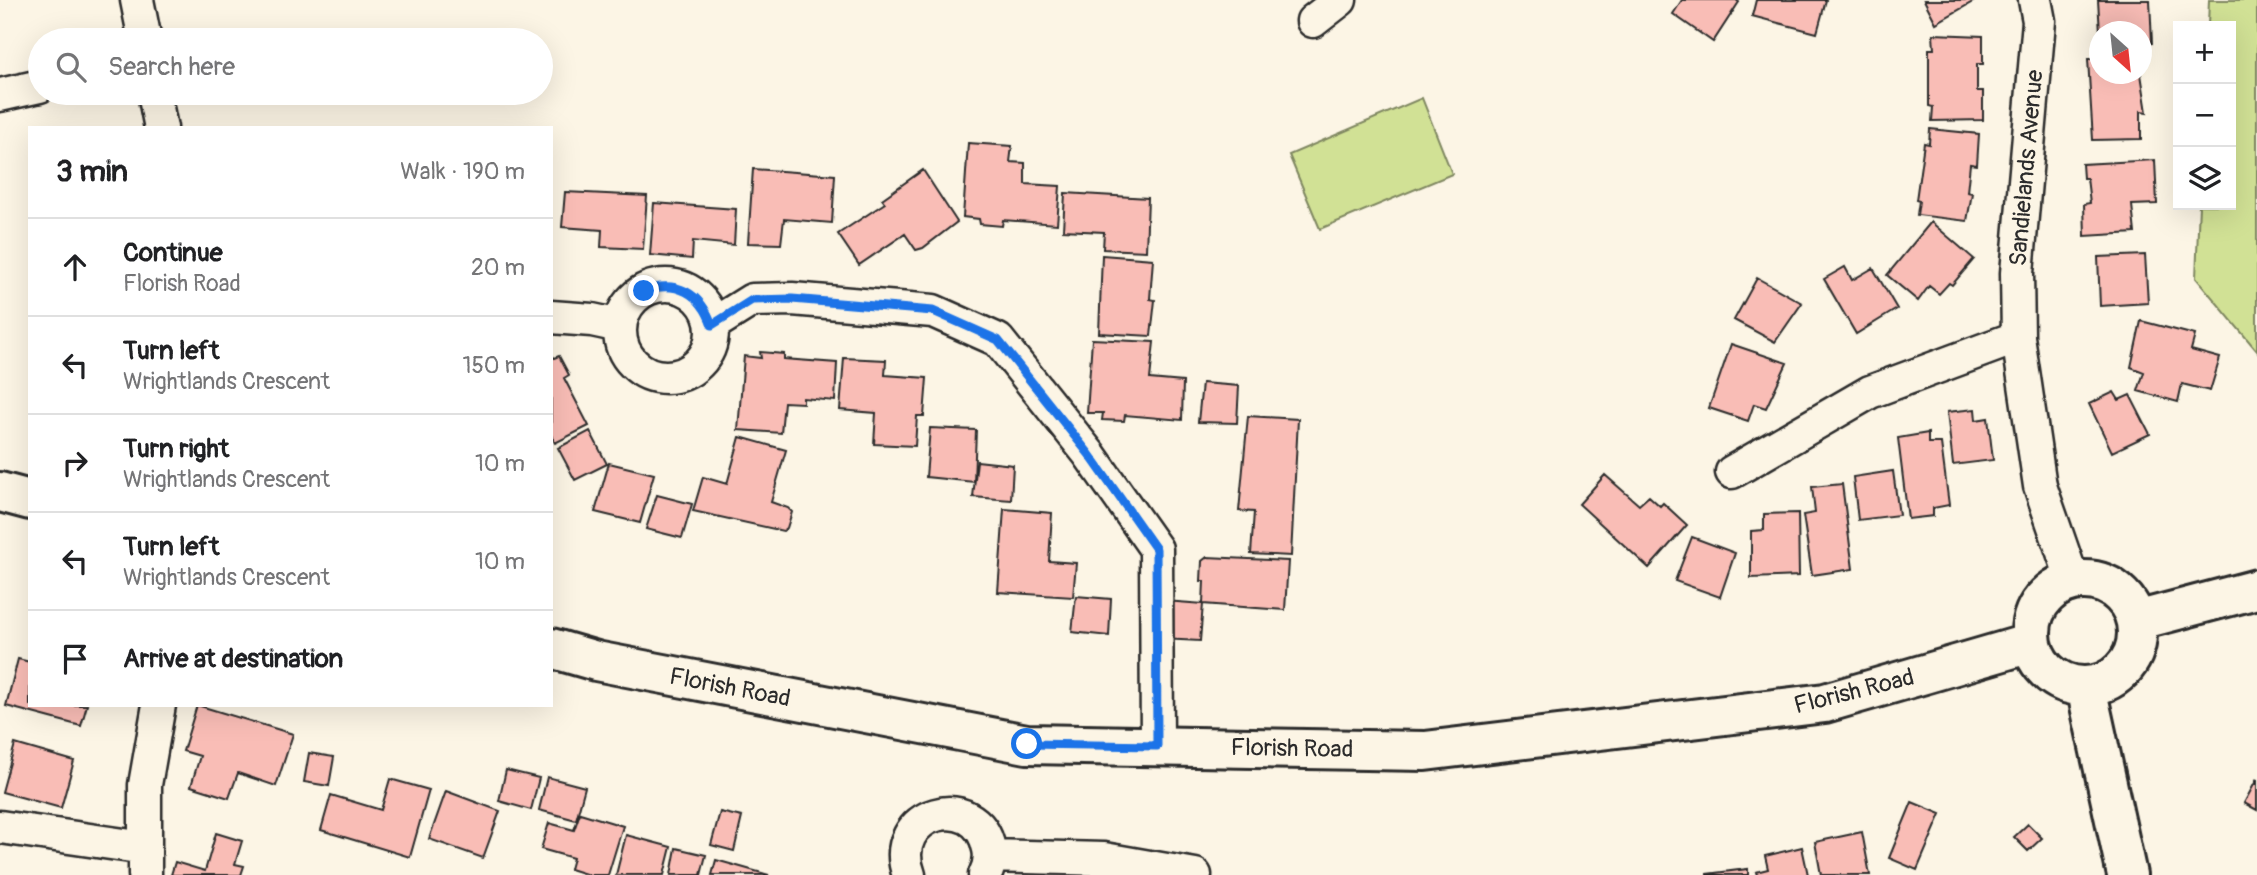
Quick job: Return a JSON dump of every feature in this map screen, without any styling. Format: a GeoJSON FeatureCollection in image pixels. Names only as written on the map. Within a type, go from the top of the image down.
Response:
{"type":"FeatureCollection","features":[{"type":"Feature","properties":{"kind":"street"},"geometry":{"type":"LineString","coordinates":[[137,0],[143,28]]}},
{"type":"Feature","properties":{"kind":"street"},"geometry":{"type":"LineString","coordinates":[[1313,22],[1340,0]]}},
{"type":"Feature","properties":{"kind":"street","name":"Sandielands Avenue"},"geometry":{"type":"LineString","coordinates":[[2035,0],[2039,21],[2017,273],[2018,337],[2040,486],[2073,581]]}},
{"type":"Feature","properties":{"kind":"street"},"geometry":{"type":"LineString","coordinates":[[0,95],[28,89]]}},
{"type":"Feature","properties":{"kind":"street"},"geometry":{"type":"LineString","coordinates":[[156,105],[161,126]]}},
{"type":"Feature","properties":{"kind":"street"},"geometry":{"type":"LineString","coordinates":[[665,286],[686,290],[698,299],[712,325],[706,354],[696,366],[667,377],[651,375],[638,368],[627,356],[621,341],[620,326],[624,312],[632,300],[644,291],[665,286]]}},
{"type":"Feature","properties":{"kind":"street"},"geometry":{"type":"LineString","coordinates":[[712,325],[752,300],[792,299],[933,311],[998,340],[1089,454],[1156,549],[1157,746]]}},
{"type":"Feature","properties":{"kind":"street"},"geometry":{"type":"LineString","coordinates":[[553,317],[592,320],[620,326]]}},
{"type":"Feature","properties":{"kind":"street"},"geometry":{"type":"LineString","coordinates":[[1732,472],[1870,392],[2018,337]]}},
{"type":"Feature","properties":{"kind":"street"},"geometry":{"type":"LineString","coordinates":[[0,492],[28,499]]}},
{"type":"Feature","properties":{"kind":"street"},"geometry":{"type":"LineString","coordinates":[[2089,580],[2105,584],[2119,592],[2136,621],[2134,652],[2126,665],[2115,677],[2086,687],[2064,683],[2045,670],[2031,643],[2035,611],[2044,597],[2073,581],[2089,580]]}},
{"type":"Feature","properties":{"kind":"street"},"geometry":{"type":"LineString","coordinates":[[2136,621],[2257,589]]}},
{"type":"Feature","properties":{"kind":"street","name":"Florish Road"},"geometry":{"type":"LineString","coordinates":[[553,649],[596,661],[1027,744],[1438,749],[1825,703],[2031,643]]}},
{"type":"Feature","properties":{"kind":"street"},"geometry":{"type":"LineString","coordinates":[[2086,687],[2127,875]]}},
{"type":"Feature","properties":{"kind":"street"},"geometry":{"type":"LineString","coordinates":[[0,827],[145,862],[145,785],[159,707]]}},
{"type":"Feature","properties":{"kind":"street"},"geometry":{"type":"LineString","coordinates":[[909,875],[904,862],[905,847],[913,830],[937,813],[955,813],[979,826],[987,838],[988,865],[1104,859],[1195,875]]}},
{"type":"Feature","properties":{"kind":"green space"},"geometry":{"type":"Polygon","coordinates":[[[2209,0],[2257,0],[2257,351],[2196,278],[2199,210],[2236,210],[2236,21],[2208,21],[2209,0]]]}},
{"type":"Feature","properties":{"kind":"green space"},"geometry":{"type":"Polygon","coordinates":[[[1422,98],[1452,174],[1320,229],[1289,155],[1422,98]]]}},
{"type":"Feature","properties":{"kind":"building"},"geometry":{"type":"Polygon","coordinates":[[[1682,0],[1739,2],[1713,42],[1673,14],[1682,0]]]}},
{"type":"Feature","properties":{"kind":"building"},"geometry":{"type":"Polygon","coordinates":[[[1756,0],[1826,0],[1817,33],[1752,16],[1756,0]]]}},
{"type":"Feature","properties":{"kind":"building"},"geometry":{"type":"Polygon","coordinates":[[[1924,0],[1976,0],[1936,23],[1924,0]]]}},
{"type":"Feature","properties":{"kind":"building"},"geometry":{"type":"Polygon","coordinates":[[[2098,0],[2150,0],[2151,21],[2099,21],[2098,0]]]}},
{"type":"Feature","properties":{"kind":"building"},"geometry":{"type":"Polygon","coordinates":[[[1933,34],[1983,36],[1983,64],[1977,64],[1977,91],[1983,91],[1983,120],[1932,121],[1933,107],[1929,106],[1929,49],[1934,49],[1933,34]]]}},
{"type":"Feature","properties":{"kind":"building"},"geometry":{"type":"Polygon","coordinates":[[[2090,84],[2143,84],[2147,112],[2141,111],[2141,139],[2093,140],[2090,84]]]}},
{"type":"Feature","properties":{"kind":"building"},"geometry":{"type":"Polygon","coordinates":[[[1930,129],[1979,134],[1977,165],[1970,164],[1967,192],[1972,193],[1967,221],[1917,215],[1919,201],[1916,200],[1924,143],[1929,144],[1930,129]]]}},
{"type":"Feature","properties":{"kind":"building"},"geometry":{"type":"Polygon","coordinates":[[[968,143],[1012,146],[1010,162],[1025,163],[1025,184],[1060,186],[1057,224],[1003,220],[1002,226],[980,224],[979,219],[963,217],[968,143]]]}},
{"type":"Feature","properties":{"kind":"building"},"geometry":{"type":"Polygon","coordinates":[[[2155,160],[2157,204],[2132,205],[2135,233],[2085,236],[2084,204],[2090,203],[2082,164],[2155,160]]]}},
{"type":"Feature","properties":{"kind":"building"},"geometry":{"type":"Polygon","coordinates":[[[753,169],[835,175],[832,223],[784,219],[781,244],[748,243],[753,169]]]}},
{"type":"Feature","properties":{"kind":"building"},"geometry":{"type":"Polygon","coordinates":[[[923,170],[957,222],[923,248],[916,250],[905,234],[859,265],[838,234],[885,203],[882,199],[923,170]]]}},
{"type":"Feature","properties":{"kind":"building"},"geometry":{"type":"Polygon","coordinates":[[[565,192],[647,196],[643,249],[601,247],[602,230],[562,227],[565,192]]]}},
{"type":"Feature","properties":{"kind":"building"},"geometry":{"type":"Polygon","coordinates":[[[1065,193],[1148,198],[1146,251],[1103,249],[1104,232],[1063,230],[1065,193]]]}},
{"type":"Feature","properties":{"kind":"building"},"geometry":{"type":"Polygon","coordinates":[[[654,203],[736,209],[734,245],[693,241],[692,259],[650,255],[654,203]]]}},
{"type":"Feature","properties":{"kind":"building"},"geometry":{"type":"Polygon","coordinates":[[[1931,222],[1974,259],[1952,285],[1949,283],[1939,294],[1929,286],[1918,301],[1887,275],[1931,222]]]}},
{"type":"Feature","properties":{"kind":"building"},"geometry":{"type":"Polygon","coordinates":[[[1102,255],[1153,259],[1150,299],[1155,300],[1151,336],[1099,333],[1102,255]]]}},
{"type":"Feature","properties":{"kind":"building"},"geometry":{"type":"Polygon","coordinates":[[[2145,255],[2148,303],[2100,306],[2098,257],[2145,255]]]}},
{"type":"Feature","properties":{"kind":"building"},"geometry":{"type":"Polygon","coordinates":[[[1845,267],[1852,280],[1873,268],[1897,309],[1856,334],[1824,279],[1845,267]]]}},
{"type":"Feature","properties":{"kind":"building"},"geometry":{"type":"Polygon","coordinates":[[[1757,278],[1802,303],[1775,342],[1734,320],[1757,278]]]}},
{"type":"Feature","properties":{"kind":"building"},"geometry":{"type":"Polygon","coordinates":[[[2141,321],[2195,335],[2191,350],[2220,358],[2210,391],[2182,384],[2178,402],[2138,391],[2144,372],[2131,367],[2141,321]]]}},
{"type":"Feature","properties":{"kind":"building"},"geometry":{"type":"Polygon","coordinates":[[[1092,339],[1154,342],[1150,379],[1183,382],[1182,420],[1125,415],[1124,421],[1102,420],[1103,413],[1087,413],[1092,339]]]}},
{"type":"Feature","properties":{"kind":"building"},"geometry":{"type":"Polygon","coordinates":[[[1731,344],[1787,363],[1766,408],[1754,404],[1748,421],[1709,408],[1731,344]]]}},
{"type":"Feature","properties":{"kind":"building"},"geometry":{"type":"Polygon","coordinates":[[[760,352],[784,354],[784,359],[837,363],[835,401],[803,398],[803,403],[784,402],[781,433],[738,430],[744,356],[761,358],[760,352]]]}},
{"type":"Feature","properties":{"kind":"building"},"geometry":{"type":"Polygon","coordinates":[[[559,356],[569,375],[564,378],[589,426],[555,443],[553,357],[559,356]]]}},
{"type":"Feature","properties":{"kind":"building"},"geometry":{"type":"Polygon","coordinates":[[[844,358],[886,360],[885,375],[927,378],[924,416],[917,416],[915,446],[874,444],[876,413],[840,410],[844,358]]]}},
{"type":"Feature","properties":{"kind":"building"},"geometry":{"type":"Polygon","coordinates":[[[1202,383],[1239,386],[1237,423],[1198,422],[1202,383]]]}},
{"type":"Feature","properties":{"kind":"building"},"geometry":{"type":"Polygon","coordinates":[[[2114,392],[2119,400],[2130,395],[2150,434],[2112,452],[2089,404],[2114,392]]]}},
{"type":"Feature","properties":{"kind":"building"},"geometry":{"type":"Polygon","coordinates":[[[1975,409],[1976,420],[1988,418],[1993,460],[1953,465],[1947,412],[1975,409]]]}},
{"type":"Feature","properties":{"kind":"building"},"geometry":{"type":"Polygon","coordinates":[[[1248,416],[1298,419],[1291,556],[1251,554],[1254,512],[1239,511],[1248,416]]]}},
{"type":"Feature","properties":{"kind":"building"},"geometry":{"type":"Polygon","coordinates":[[[930,428],[976,430],[974,482],[926,477],[930,428]]]}},
{"type":"Feature","properties":{"kind":"building"},"geometry":{"type":"Polygon","coordinates":[[[590,431],[607,464],[575,480],[558,448],[590,431]]]}},
{"type":"Feature","properties":{"kind":"building"},"geometry":{"type":"Polygon","coordinates":[[[1928,433],[1928,443],[1941,443],[1949,505],[1933,508],[1933,516],[1908,519],[1898,438],[1928,433]]]}},
{"type":"Feature","properties":{"kind":"building"},"geometry":{"type":"Polygon","coordinates":[[[740,437],[786,450],[771,502],[792,512],[787,528],[783,531],[693,511],[703,477],[727,484],[740,437]]]}},
{"type":"Feature","properties":{"kind":"building"},"geometry":{"type":"Polygon","coordinates":[[[977,461],[1013,465],[1011,500],[973,497],[977,461]]]}},
{"type":"Feature","properties":{"kind":"building"},"geometry":{"type":"Polygon","coordinates":[[[609,463],[654,474],[640,523],[595,512],[609,463]]]}},
{"type":"Feature","properties":{"kind":"building"},"geometry":{"type":"Polygon","coordinates":[[[1893,471],[1899,515],[1858,520],[1853,477],[1893,471]]]}},
{"type":"Feature","properties":{"kind":"building"},"geometry":{"type":"Polygon","coordinates":[[[1605,475],[1639,505],[1649,496],[1660,506],[1663,503],[1687,525],[1649,568],[1579,504],[1605,475]]]}},
{"type":"Feature","properties":{"kind":"building"},"geometry":{"type":"Polygon","coordinates":[[[1842,484],[1853,569],[1812,575],[1803,515],[1815,513],[1812,487],[1842,484]]]}},
{"type":"Feature","properties":{"kind":"building"},"geometry":{"type":"Polygon","coordinates":[[[657,495],[692,504],[682,538],[646,529],[657,495]]]}},
{"type":"Feature","properties":{"kind":"building"},"geometry":{"type":"Polygon","coordinates":[[[1004,509],[1052,513],[1049,561],[1076,563],[1073,597],[998,592],[1004,509]]]}},
{"type":"Feature","properties":{"kind":"building"},"geometry":{"type":"Polygon","coordinates":[[[1798,513],[1799,576],[1751,578],[1751,531],[1764,530],[1764,514],[1798,513]]]}},
{"type":"Feature","properties":{"kind":"building"},"geometry":{"type":"Polygon","coordinates":[[[1692,537],[1735,553],[1720,597],[1675,581],[1692,537]]]}},
{"type":"Feature","properties":{"kind":"building"},"geometry":{"type":"Polygon","coordinates":[[[1207,557],[1288,561],[1285,610],[1203,604],[1202,561],[1207,557]]]}},
{"type":"Feature","properties":{"kind":"building"},"geometry":{"type":"Polygon","coordinates":[[[1076,596],[1111,599],[1109,636],[1072,632],[1076,596]]]}},
{"type":"Feature","properties":{"kind":"building"},"geometry":{"type":"Polygon","coordinates":[[[1165,601],[1203,604],[1200,641],[1162,639],[1165,601]]]}},
{"type":"Feature","properties":{"kind":"building"},"geometry":{"type":"Polygon","coordinates":[[[18,659],[28,662],[28,707],[86,707],[81,726],[6,706],[18,659]]]}},
{"type":"Feature","properties":{"kind":"building"},"geometry":{"type":"Polygon","coordinates":[[[196,707],[293,734],[276,786],[238,773],[229,798],[191,786],[200,756],[183,751],[196,707]]]}},
{"type":"Feature","properties":{"kind":"building"},"geometry":{"type":"Polygon","coordinates":[[[15,744],[74,761],[61,808],[2,792],[15,744]]]}},
{"type":"Feature","properties":{"kind":"building"},"geometry":{"type":"Polygon","coordinates":[[[309,753],[334,757],[329,786],[304,782],[309,753]]]}},
{"type":"Feature","properties":{"kind":"building"},"geometry":{"type":"Polygon","coordinates":[[[506,770],[539,778],[531,810],[499,801],[506,770]]]}},
{"type":"Feature","properties":{"kind":"building"},"geometry":{"type":"Polygon","coordinates":[[[547,777],[585,787],[576,820],[539,810],[547,777]]]}},
{"type":"Feature","properties":{"kind":"building"},"geometry":{"type":"Polygon","coordinates":[[[390,779],[429,790],[410,857],[321,830],[331,795],[381,810],[390,779]]]}},
{"type":"Feature","properties":{"kind":"building"},"geometry":{"type":"Polygon","coordinates":[[[2257,779],[2257,810],[2244,803],[2257,779]]]}},
{"type":"Feature","properties":{"kind":"building"},"geometry":{"type":"Polygon","coordinates":[[[446,791],[500,811],[483,858],[429,839],[446,791]]]}},
{"type":"Feature","properties":{"kind":"building"},"geometry":{"type":"Polygon","coordinates":[[[1912,802],[1941,814],[1917,870],[1889,858],[1912,802]]]}},
{"type":"Feature","properties":{"kind":"building"},"geometry":{"type":"Polygon","coordinates":[[[720,812],[742,817],[734,851],[711,845],[720,812]]]}},
{"type":"Feature","properties":{"kind":"building"},"geometry":{"type":"Polygon","coordinates":[[[580,813],[623,826],[608,875],[589,875],[570,869],[573,858],[541,849],[549,823],[574,830],[580,813]]]}},
{"type":"Feature","properties":{"kind":"building"},"geometry":{"type":"Polygon","coordinates":[[[2028,824],[2042,838],[2028,851],[2014,837],[2028,824]]]}},
{"type":"Feature","properties":{"kind":"building"},"geometry":{"type":"Polygon","coordinates":[[[1862,832],[1870,875],[1821,875],[1815,842],[1862,832]]]}},
{"type":"Feature","properties":{"kind":"building"},"geometry":{"type":"Polygon","coordinates":[[[216,833],[242,841],[235,864],[244,866],[241,875],[171,875],[175,862],[205,871],[216,833]]]}},
{"type":"Feature","properties":{"kind":"building"},"geometry":{"type":"Polygon","coordinates":[[[626,835],[671,847],[664,875],[616,875],[626,835]]]}},
{"type":"Feature","properties":{"kind":"building"},"geometry":{"type":"Polygon","coordinates":[[[1802,847],[1808,875],[1757,875],[1756,872],[1768,869],[1765,856],[1802,847]]]}},
{"type":"Feature","properties":{"kind":"building"},"geometry":{"type":"Polygon","coordinates":[[[676,848],[706,855],[701,875],[671,875],[676,848]]]}},
{"type":"Feature","properties":{"kind":"building"},"geometry":{"type":"Polygon","coordinates":[[[716,860],[769,875],[712,875],[716,860]]]}},
{"type":"Feature","properties":{"kind":"building"},"geometry":{"type":"Polygon","coordinates":[[[1748,869],[1748,875],[1707,875],[1707,874],[1748,869]]]}},
{"type":"Feature","properties":{"kind":"route"},"geometry":{"type":"LineString","coordinates":[[644,291],[658,286],[686,290],[698,299],[707,311],[712,325],[752,300],[792,299],[933,311],[998,340],[1089,454],[1156,549],[1157,746],[1027,744]]}}]}
